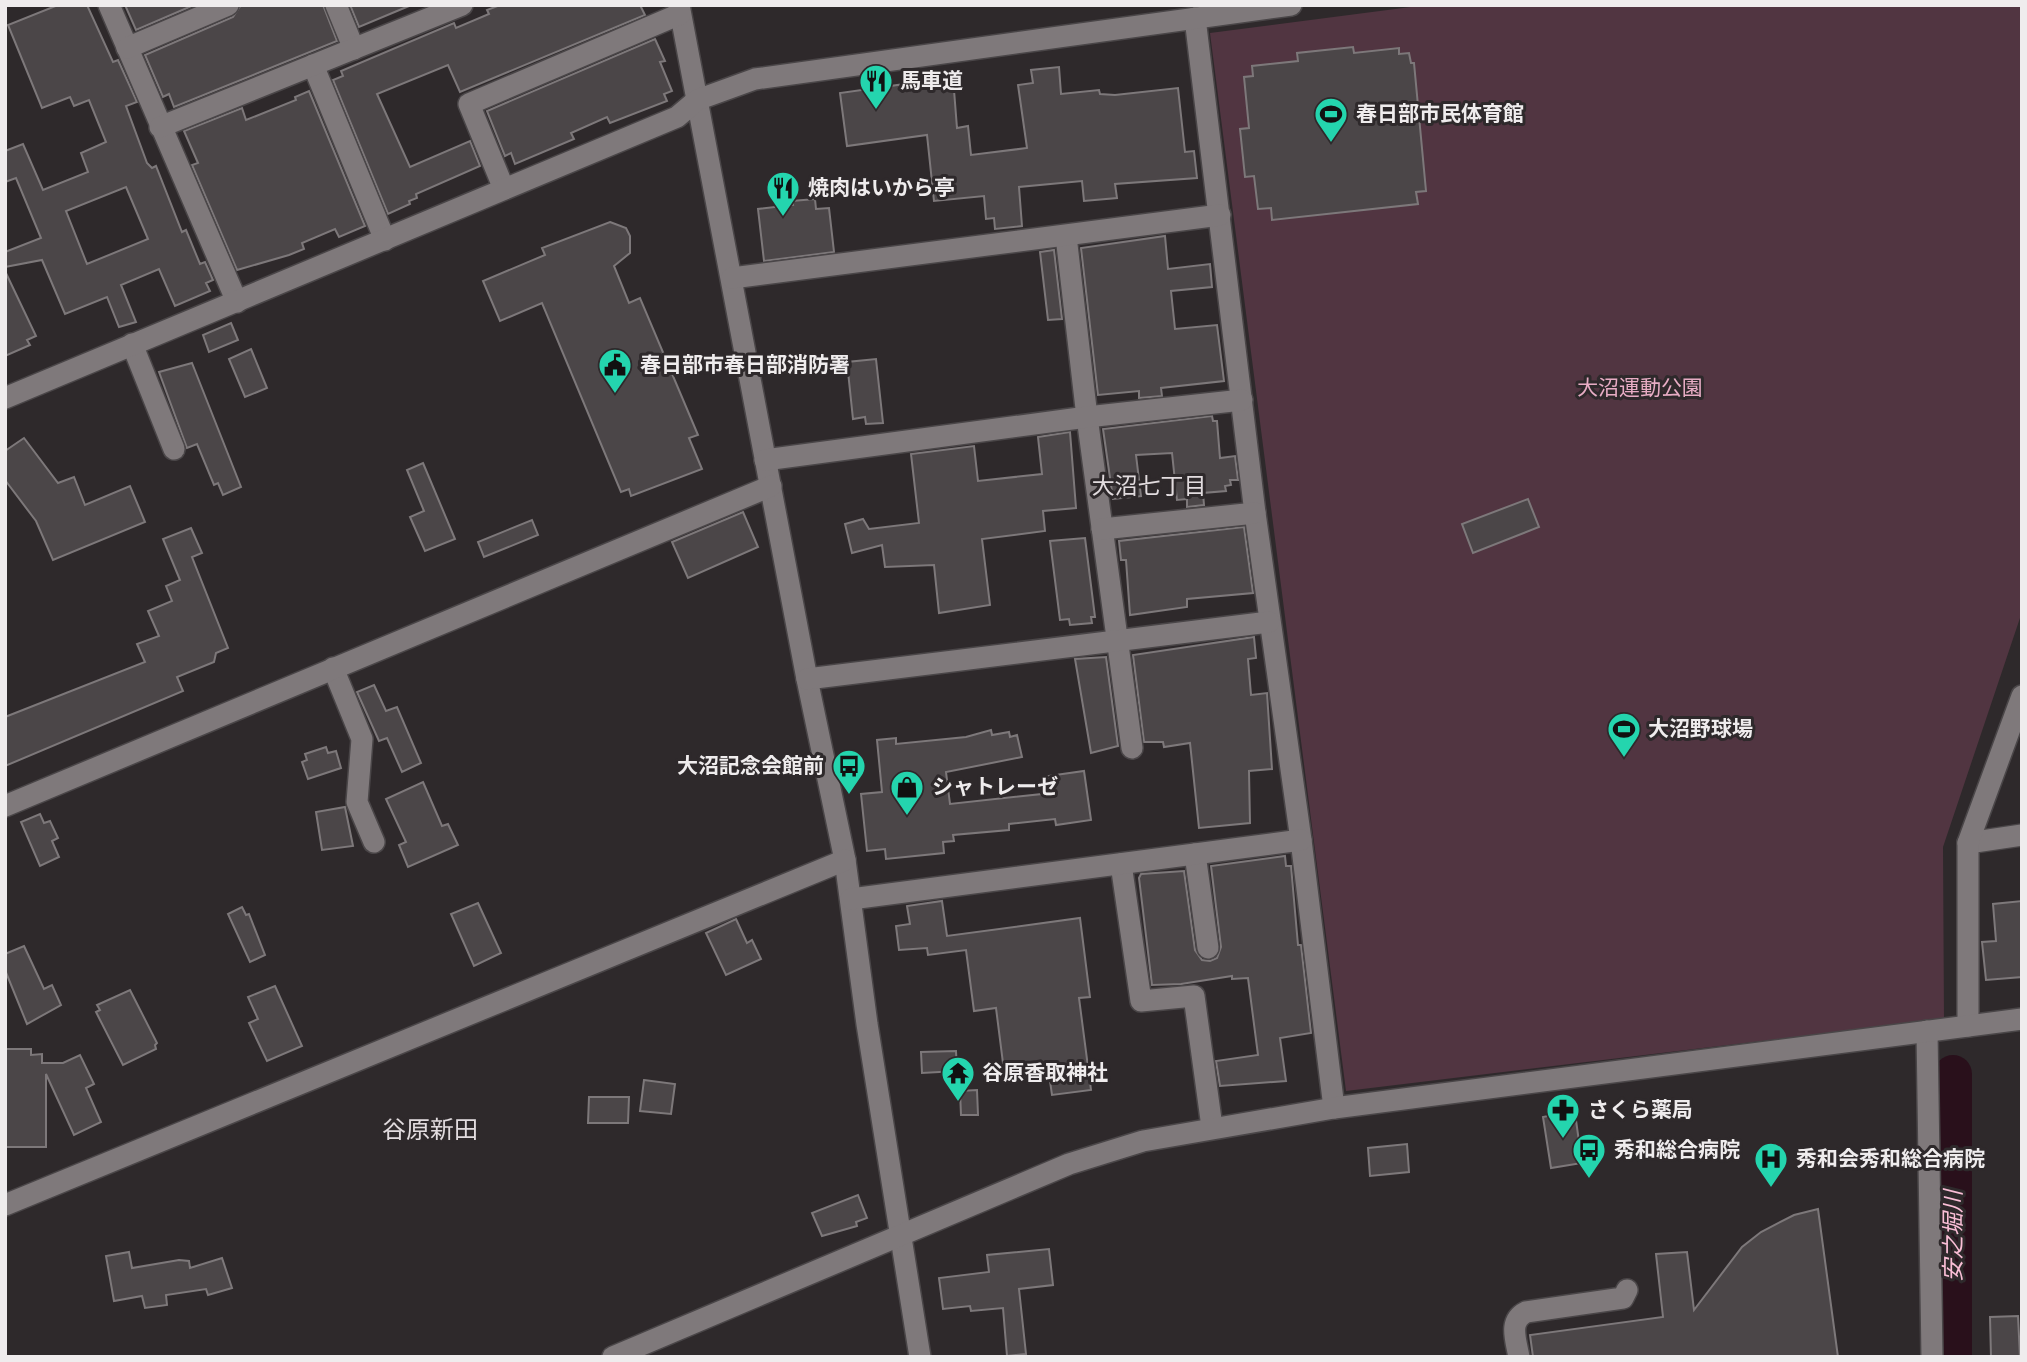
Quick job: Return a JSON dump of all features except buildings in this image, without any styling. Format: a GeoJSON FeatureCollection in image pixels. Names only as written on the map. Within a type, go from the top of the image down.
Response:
{"type":"FeatureCollection","features":[{"type":"Feature","properties":{"kind":"street"},"geometry":{"type":"LineString","coordinates":[[109,5],[236,302]]}},
{"type":"Feature","properties":{"kind":"street"},"geometry":{"type":"LineString","coordinates":[[127,48],[228,5]]}},
{"type":"Feature","properties":{"kind":"street"},"geometry":{"type":"LineString","coordinates":[[336,5],[354,49]]}},
{"type":"Feature","properties":{"kind":"street"},"geometry":{"type":"LineString","coordinates":[[160,127],[462,5]]}},
{"type":"Feature","properties":{"kind":"street"},"geometry":{"type":"LineString","coordinates":[[5,398],[677,117],[697,100],[755,79],[812,69],[1291,5]]}},
{"type":"Feature","properties":{"kind":"street"},"geometry":{"type":"LineString","coordinates":[[503,190],[469,104],[680,10],[807,679],[845,860],[920,1357]]}},
{"type":"Feature","properties":{"kind":"street"},"geometry":{"type":"LineString","coordinates":[[1195,18],[1255,513],[1301,840],[1334,1108]]}},
{"type":"Feature","properties":{"kind":"street"},"geometry":{"type":"LineString","coordinates":[[313,65],[385,240]]}},
{"type":"Feature","properties":{"kind":"street"},"geometry":{"type":"LineString","coordinates":[[733,278],[1220,215]]}},
{"type":"Feature","properties":{"kind":"street"},"geometry":{"type":"LineString","coordinates":[[1066,236],[1087,417],[1132,748]]}},
{"type":"Feature","properties":{"kind":"street"},"geometry":{"type":"LineString","coordinates":[[132,344],[174,449]]}},
{"type":"Feature","properties":{"kind":"street"},"geometry":{"type":"LineString","coordinates":[[765,460],[1087,417],[1242,400]]}},
{"type":"Feature","properties":{"kind":"street"},"geometry":{"type":"LineString","coordinates":[[5,806],[756,489],[771,486]]}},
{"type":"Feature","properties":{"kind":"street"},"geometry":{"type":"LineString","coordinates":[[1102,529],[1255,513]]}},
{"type":"Feature","properties":{"kind":"street"},"geometry":{"type":"LineString","coordinates":[[807,679],[1269,622]]}},
{"type":"Feature","properties":{"kind":"street"},"geometry":{"type":"LineString","coordinates":[[332,668],[362,739],[356,802],[373,842]]}},
{"type":"Feature","properties":{"kind":"street"},"geometry":{"type":"LineString","coordinates":[[1968,1026],[1968,843],[2022,696]]}},
{"type":"Feature","properties":{"kind":"street"},"geometry":{"type":"LineString","coordinates":[[1968,843],[2022,835]]}},
{"type":"Feature","properties":{"kind":"street"},"geometry":{"type":"LineString","coordinates":[[851,899],[1301,840]]}},
{"type":"Feature","properties":{"kind":"street"},"geometry":{"type":"LineString","coordinates":[[1195,854],[1208,948]]}},
{"type":"Feature","properties":{"kind":"street"},"geometry":{"type":"LineString","coordinates":[[5,1205],[845,860]]}},
{"type":"Feature","properties":{"kind":"street"},"geometry":{"type":"LineString","coordinates":[[1121,864],[1141,1001],[1194,996],[1212,1127]]}},
{"type":"Feature","properties":{"kind":"street"},"geometry":{"type":"LineString","coordinates":[[613,1357],[1069,1164],[1143,1141],[1334,1108],[2022,1019]]}},
{"type":"Feature","properties":{"kind":"street"},"geometry":{"type":"LineString","coordinates":[[1927,1031],[1932,1357]]}},
{"type":"Feature","properties":{"kind":"street"},"geometry":{"type":"LineString","coordinates":[[1519,1357],[1514,1322],[1517,1316],[1526,1312],[1623,1298],[1627,1290]]}},
{"type":"Feature","properties":{"kind":"green space","name":"大沼運動公園"},"geometry":{"type":"Polygon","coordinates":[[[1426,5],[2022,5],[2022,612],[1943,847],[1944,1019],[1346,1091],[1210,33],[1426,5]]]}},
{"type":"Feature","properties":{"kind":"waterway","name":"安之堀川"},"geometry":{"type":"LineString","coordinates":[[1953,1074],[1953,1357]]}},
{"type":"Feature","properties":{"kind":"place","name":"馬車道"},"geometry":{"type":"Point","coordinates":[876,111]}},
{"type":"Feature","properties":{"kind":"place","name":"春日部市民体育館"},"geometry":{"type":"Point","coordinates":[1331,144]}},
{"type":"Feature","properties":{"kind":"place","name":"焼肉はいから亭"},"geometry":{"type":"Point","coordinates":[783,218]}},
{"type":"Feature","properties":{"kind":"place","name":"春日部市春日部消防署"},"geometry":{"type":"Point","coordinates":[615,395]}},
{"type":"Feature","properties":{"kind":"place","name":"大沼野球場"},"geometry":{"type":"Point","coordinates":[1624,759]}},
{"type":"Feature","properties":{"kind":"place","name":"大沼記念会館前"},"geometry":{"type":"Point","coordinates":[849,796]}},
{"type":"Feature","properties":{"kind":"place","name":"シャトレーゼ"},"geometry":{"type":"Point","coordinates":[907,817]}},
{"type":"Feature","properties":{"kind":"place","name":"谷原香取神社"},"geometry":{"type":"Point","coordinates":[958,1103]}},
{"type":"Feature","properties":{"kind":"place","name":"さくら薬局"},"geometry":{"type":"Point","coordinates":[1563,1140]}},
{"type":"Feature","properties":{"kind":"place","name":"秀和総合病院"},"geometry":{"type":"Point","coordinates":[1589,1180]}},
{"type":"Feature","properties":{"kind":"place","name":"秀和会秀和総合病院"},"geometry":{"type":"Point","coordinates":[1771,1189]}},
{"type":"Feature","properties":{"kind":"district","name":"大沼七丁目"},"geometry":{"type":"Point","coordinates":[1149,486]}},
{"type":"Feature","properties":{"kind":"district","name":"谷原新田"},"geometry":{"type":"Point","coordinates":[430,1130]}}]}
